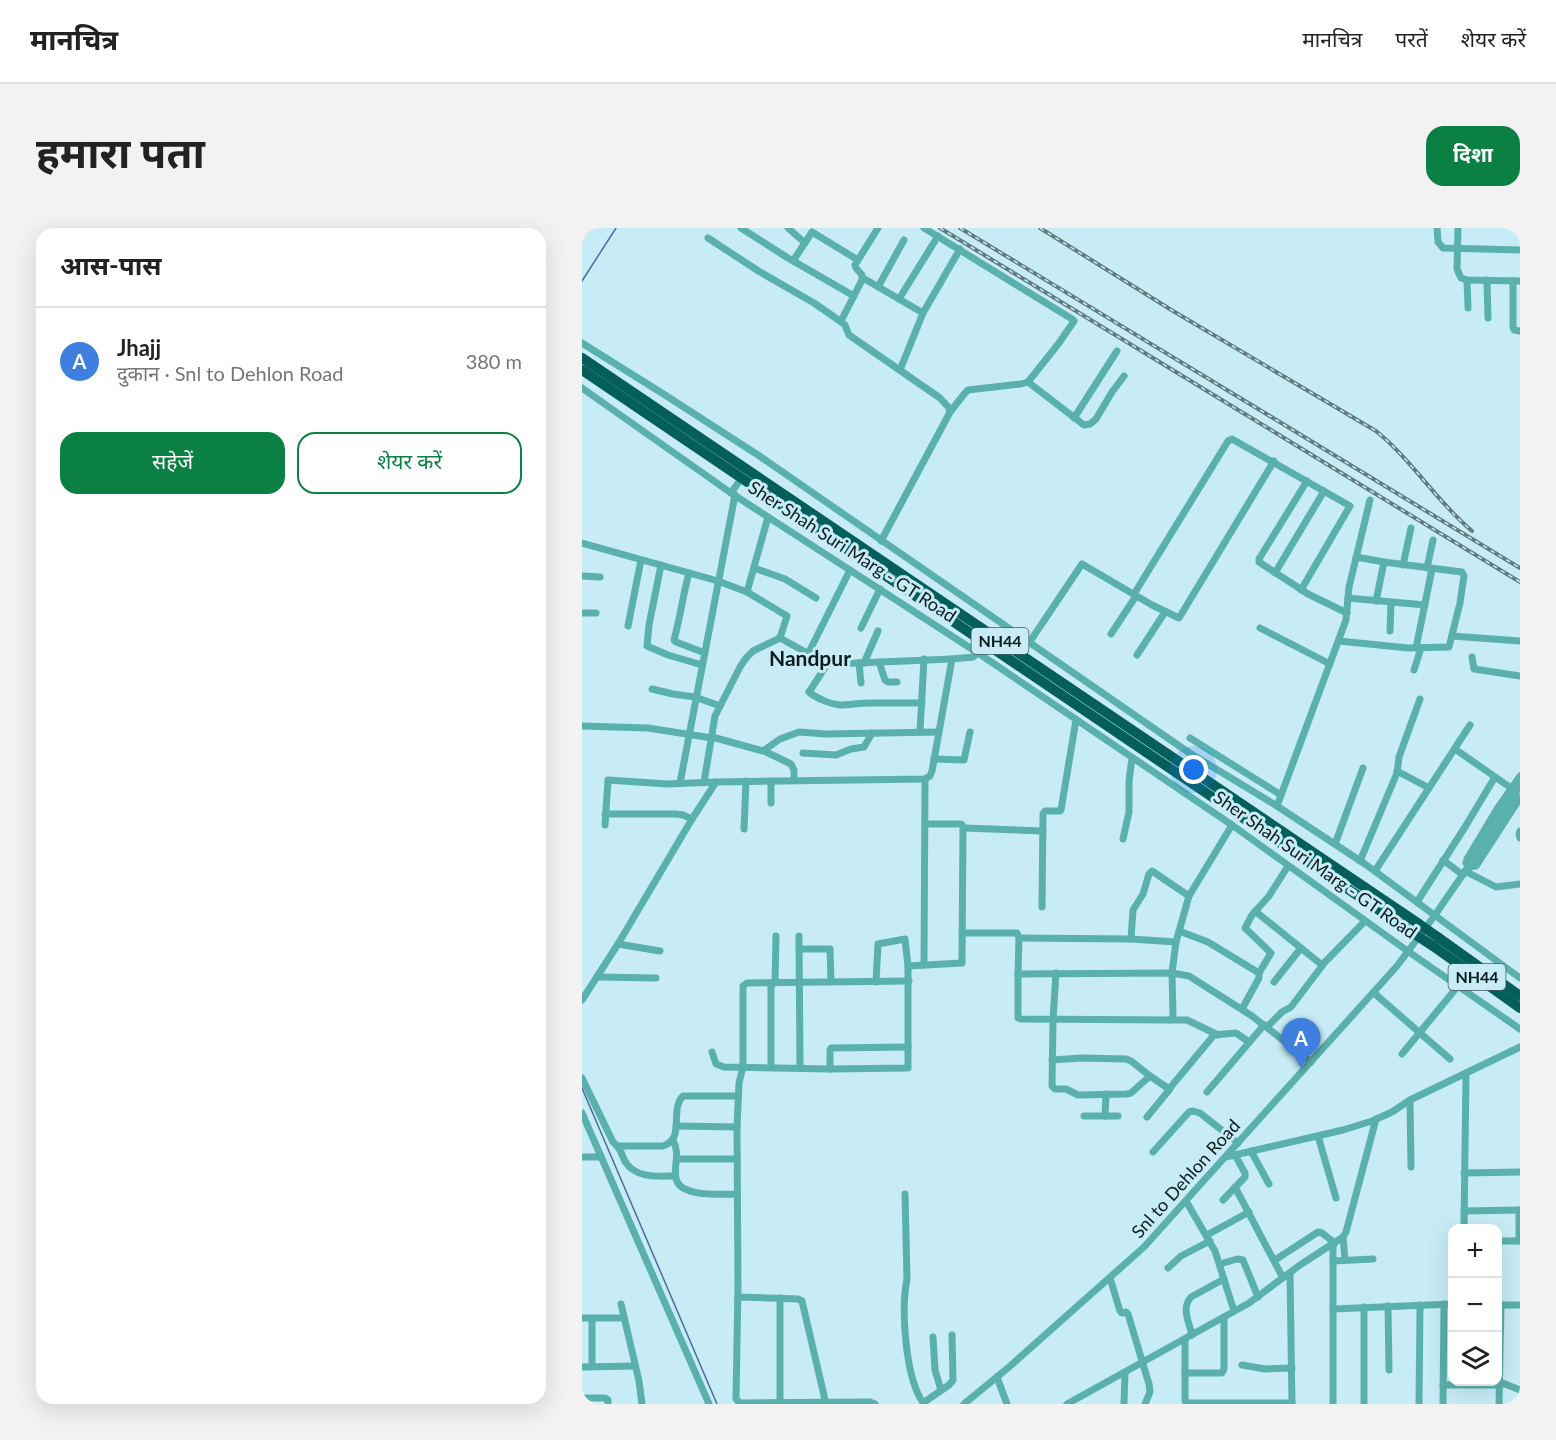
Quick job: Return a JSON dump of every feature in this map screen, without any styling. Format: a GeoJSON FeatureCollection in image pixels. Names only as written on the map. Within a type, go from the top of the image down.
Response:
{"type":"FeatureCollection","features":[{"type":"Feature","properties":{"kind":"highway","name":"Sher Shah Suri Marg - GT Road"},"geometry":{"type":"LineString","coordinates":[[582,358],[1436,942],[1520,996]]}},
{"type":"Feature","properties":{"kind":"highway","name":"Sher Shah Suri Marg - GT Road"},"geometry":{"type":"LineString","coordinates":[[582,370],[1416,928]]}},
{"type":"Feature","properties":{"kind":"highway","name":"Sher Shah Suri Marg - GT Road"},"geometry":{"type":"LineString","coordinates":[[1436,942],[1520,1008]]}},
{"type":"Feature","properties":{"kind":"street"},"geometry":{"type":"LineString","coordinates":[[741,228],[854,296]]}},
{"type":"Feature","properties":{"kind":"street"},"geometry":{"type":"LineString","coordinates":[[788,228],[805,243]]}},
{"type":"Feature","properties":{"kind":"street"},"geometry":{"type":"LineString","coordinates":[[878,228],[855,267],[863,278],[923,313]]}},
{"type":"Feature","properties":{"kind":"street"},"geometry":{"type":"LineString","coordinates":[[881,541],[950,412],[968,390],[1028,382],[1059,343],[1073,320],[924,228]]}},
{"type":"Feature","properties":{"kind":"street"},"geometry":{"type":"LineString","coordinates":[[1437,228],[1441,248],[1520,250]]}},
{"type":"Feature","properties":{"kind":"street"},"geometry":{"type":"LineString","coordinates":[[1458,228],[1458,273],[1461,278],[1517,281],[1513,327],[1514,330],[1520,331]]}},
{"type":"Feature","properties":{"kind":"street"},"geometry":{"type":"LineString","coordinates":[[794,261],[812,232],[858,260]]}},
{"type":"Feature","properties":{"kind":"street"},"geometry":{"type":"LineString","coordinates":[[899,299],[938,236]]}},
{"type":"Feature","properties":{"kind":"street"},"geometry":{"type":"LineString","coordinates":[[708,238],[841,321],[849,335],[940,398],[950,412]]}},
{"type":"Feature","properties":{"kind":"street"},"geometry":{"type":"LineString","coordinates":[[878,287],[904,240]]}},
{"type":"Feature","properties":{"kind":"street"},"geometry":{"type":"LineString","coordinates":[[900,370],[923,313],[960,249]]}},
{"type":"Feature","properties":{"kind":"street"},"geometry":{"type":"LineString","coordinates":[[841,321],[863,278]]}},
{"type":"Feature","properties":{"kind":"street"},"geometry":{"type":"LineString","coordinates":[[1467,280],[1468,308]]}},
{"type":"Feature","properties":{"kind":"street"},"geometry":{"type":"LineString","coordinates":[[1487,280],[1488,318]]}},
{"type":"Feature","properties":{"kind":"street","name":"Sher Shah Suri Marg - GT Road"},"geometry":{"type":"LineString","coordinates":[[582,343],[758,455],[1032,648],[1188,752],[1335,844],[1520,978]]}},
{"type":"Feature","properties":{"kind":"street"},"geometry":{"type":"LineString","coordinates":[[1074,418],[1117,351]]}},
{"type":"Feature","properties":{"kind":"street"},"geometry":{"type":"LineString","coordinates":[[1028,382],[1084,425],[1094,421],[1124,376]]}},
{"type":"Feature","properties":{"kind":"street","name":"Sher Shah Suri Marg - GT Road"},"geometry":{"type":"LineString","coordinates":[[582,388],[733,494],[1016,676],[1076,720],[1232,825],[1408,952],[1520,1029]]}},
{"type":"Feature","properties":{"kind":"street"},"geometry":{"type":"LineString","coordinates":[[1111,634],[1229,440],[1236,440],[1274,461],[1350,507],[1301,590]]}},
{"type":"Feature","properties":{"kind":"street"},"geometry":{"type":"LineString","coordinates":[[750,466],[758,455]]}},
{"type":"Feature","properties":{"kind":"street"},"geometry":{"type":"LineString","coordinates":[[1032,648],[1081,565],[1176,618],[1180,617],[1274,461]]}},
{"type":"Feature","properties":{"kind":"street"},"geometry":{"type":"LineString","coordinates":[[1307,480],[1259,562],[1301,590],[1347,613]]}},
{"type":"Feature","properties":{"kind":"street"},"geometry":{"type":"LineString","coordinates":[[680,783],[733,494],[738,483]]}},
{"type":"Feature","properties":{"kind":"street"},"geometry":{"type":"LineString","coordinates":[[1275,573],[1324,491]]}},
{"type":"Feature","properties":{"kind":"street"},"geometry":{"type":"LineString","coordinates":[[1277,806],[1339,641],[1347,613],[1349,587],[1370,500]]}},
{"type":"Feature","properties":{"kind":"street"},"geometry":{"type":"LineString","coordinates":[[747,592],[768,517]]}},
{"type":"Feature","properties":{"kind":"street"},"geometry":{"type":"LineString","coordinates":[[1403,565],[1411,528]]}},
{"type":"Feature","properties":{"kind":"street"},"geometry":{"type":"LineString","coordinates":[[1414,670],[1433,540]]}},
{"type":"Feature","properties":{"kind":"street"},"geometry":{"type":"LineString","coordinates":[[582,543],[718,581],[747,592],[787,616],[780,638],[755,650],[746,658],[720,706],[715,716],[704,782]]}},
{"type":"Feature","properties":{"kind":"street"},"geometry":{"type":"LineString","coordinates":[[1339,641],[1418,648],[1449,647],[1460,603],[1464,574],[1356,557]]}},
{"type":"Feature","properties":{"kind":"street"},"geometry":{"type":"LineString","coordinates":[[628,626],[641,560]]}},
{"type":"Feature","properties":{"kind":"street"},"geometry":{"type":"LineString","coordinates":[[1376,601],[1384,562]]}},
{"type":"Feature","properties":{"kind":"street"},"geometry":{"type":"LineString","coordinates":[[661,565],[647,646],[702,665]]}},
{"type":"Feature","properties":{"kind":"street"},"geometry":{"type":"LineString","coordinates":[[754,568],[785,579],[816,598]]}},
{"type":"Feature","properties":{"kind":"street"},"geometry":{"type":"LineString","coordinates":[[808,654],[850,570]]}},
{"type":"Feature","properties":{"kind":"street"},"geometry":{"type":"LineString","coordinates":[[689,573],[674,640],[705,653]]}},
{"type":"Feature","properties":{"kind":"street"},"geometry":{"type":"LineString","coordinates":[[582,576],[600,577]]}},
{"type":"Feature","properties":{"kind":"street"},"geometry":{"type":"LineString","coordinates":[[861,628],[880,589]]}},
{"type":"Feature","properties":{"kind":"street"},"geometry":{"type":"LineString","coordinates":[[1348,598],[1425,605]]}},
{"type":"Feature","properties":{"kind":"street"},"geometry":{"type":"LineString","coordinates":[[1390,631],[1391,603]]}},
{"type":"Feature","properties":{"kind":"street"},"geometry":{"type":"LineString","coordinates":[[1137,655],[1165,612]]}},
{"type":"Feature","properties":{"kind":"street"},"geometry":{"type":"LineString","coordinates":[[582,613],[596,613]]}},
{"type":"Feature","properties":{"kind":"street"},"geometry":{"type":"LineString","coordinates":[[1260,628],[1330,664]]}},
{"type":"Feature","properties":{"kind":"street"},"geometry":{"type":"LineString","coordinates":[[861,683],[861,663],[878,631]]}},
{"type":"Feature","properties":{"kind":"street"},"geometry":{"type":"LineString","coordinates":[[1452,636],[1520,641]]}},
{"type":"Feature","properties":{"kind":"street"},"geometry":{"type":"LineString","coordinates":[[780,638],[808,654],[834,664],[972,658],[978,653]]}},
{"type":"Feature","properties":{"kind":"street"},"geometry":{"type":"LineString","coordinates":[[1472,657],[1474,669],[1520,676]]}},
{"type":"Feature","properties":{"kind":"street"},"geometry":{"type":"LineString","coordinates":[[920,731],[924,659]]}},
{"type":"Feature","properties":{"kind":"street"},"geometry":{"type":"LineString","coordinates":[[924,965],[926,779],[931,773],[952,659]]}},
{"type":"Feature","properties":{"kind":"street"},"geometry":{"type":"LineString","coordinates":[[879,662],[885,680],[897,682]]}},
{"type":"Feature","properties":{"kind":"street"},"geometry":{"type":"LineString","coordinates":[[828,663],[809,692],[827,701],[838,705],[922,703]]}},
{"type":"Feature","properties":{"kind":"street"},"geometry":{"type":"LineString","coordinates":[[652,689],[696,697],[720,706]]}},
{"type":"Feature","properties":{"kind":"street"},"geometry":{"type":"LineString","coordinates":[[1360,861],[1397,771],[1399,757],[1420,699]]}},
{"type":"Feature","properties":{"kind":"street"},"geometry":{"type":"LineString","coordinates":[[1042,907],[1044,812],[1061,810],[1076,720]]}},
{"type":"Feature","properties":{"kind":"street"},"geometry":{"type":"LineString","coordinates":[[1374,871],[1470,724]]}},
{"type":"Feature","properties":{"kind":"street"},"geometry":{"type":"LineString","coordinates":[[582,726],[648,728],[712,737],[764,751],[791,764],[794,770],[794,780]]}},
{"type":"Feature","properties":{"kind":"street"},"geometry":{"type":"LineString","coordinates":[[764,751],[780,739],[796,733],[939,732]]}},
{"type":"Feature","properties":{"kind":"street"},"geometry":{"type":"LineString","coordinates":[[934,759],[964,760],[970,732]]}},
{"type":"Feature","properties":{"kind":"street"},"geometry":{"type":"LineString","coordinates":[[803,753],[839,755],[851,749],[864,747],[872,733]]}},
{"type":"Feature","properties":{"kind":"street"},"geometry":{"type":"LineString","coordinates":[[1190,738],[1281,795]]}},
{"type":"Feature","properties":{"kind":"street"},"geometry":{"type":"LineString","coordinates":[[1455,749],[1512,789]]}},
{"type":"Feature","properties":{"kind":"street"},"geometry":{"type":"LineString","coordinates":[[1123,839],[1129,812],[1132,758]]}},
{"type":"Feature","properties":{"kind":"street"},"geometry":{"type":"LineString","coordinates":[[1335,844],[1362,768]]}},
{"type":"Feature","properties":{"kind":"street"},"geometry":{"type":"LineString","coordinates":[[1397,771],[1429,788]]}},
{"type":"Feature","properties":{"kind":"street"},"geometry":{"type":"LineString","coordinates":[[1467,869],[1467,859],[1520,776]]}},
{"type":"Feature","properties":{"kind":"street"},"geometry":{"type":"LineString","coordinates":[[1417,902],[1495,777]]}},
{"type":"Feature","properties":{"kind":"street"},"geometry":{"type":"LineString","coordinates":[[605,825],[608,780],[667,784],[926,779]]}},
{"type":"Feature","properties":{"kind":"street"},"geometry":{"type":"LineString","coordinates":[[744,829],[746,781]]}},
{"type":"Feature","properties":{"kind":"street"},"geometry":{"type":"LineString","coordinates":[[771,781],[771,803]]}},
{"type":"Feature","properties":{"kind":"street"},"geometry":{"type":"LineString","coordinates":[[582,1000],[716,782]]}},
{"type":"Feature","properties":{"kind":"street"},"geometry":{"type":"LineString","coordinates":[[1467,869],[1520,786]]}},
{"type":"Feature","properties":{"kind":"street"},"geometry":{"type":"LineString","coordinates":[[1467,869],[1476,866],[1520,799]]}},
{"type":"Feature","properties":{"kind":"street"},"geometry":{"type":"LineString","coordinates":[[605,814],[679,814],[692,819]]}},
{"type":"Feature","properties":{"kind":"street"},"geometry":{"type":"LineString","coordinates":[[908,966],[961,963],[964,828],[961,824],[926,824]]}},
{"type":"Feature","properties":{"kind":"street"},"geometry":{"type":"LineString","coordinates":[[1170,1020],[1173,1015],[1172,973],[1176,942],[1189,896],[1232,825]]}},
{"type":"Feature","properties":{"kind":"street"},"geometry":{"type":"LineString","coordinates":[[964,828],[1043,831]]}},
{"type":"Feature","properties":{"kind":"street"},"geometry":{"type":"LineString","coordinates":[[1520,831],[1520,838]]}},
{"type":"Feature","properties":{"kind":"street"},"geometry":{"type":"LineString","coordinates":[[1443,860],[1467,869],[1496,887],[1520,884]]}},
{"type":"Feature","properties":{"kind":"street"},"geometry":{"type":"LineString","coordinates":[[1242,1009],[1271,953],[1245,929],[1255,911],[1269,896],[1288,866]]}},
{"type":"Feature","properties":{"kind":"street","name":"Snl to Dehlon Road"},"geometry":{"type":"LineString","coordinates":[[964,1404],[1144,1247],[1374,993],[1408,952],[1467,869]]}},
{"type":"Feature","properties":{"kind":"street"},"geometry":{"type":"LineString","coordinates":[[1131,939],[1133,910],[1143,894],[1151,872],[1189,896]]}},
{"type":"Feature","properties":{"kind":"street"},"geometry":{"type":"LineString","coordinates":[[1255,911],[1322,965]]}},
{"type":"Feature","properties":{"kind":"street"},"geometry":{"type":"LineString","coordinates":[[1208,1092],[1249,1042],[1282,1011],[1291,1007],[1322,965],[1365,921]]}},
{"type":"Feature","properties":{"kind":"street"},"geometry":{"type":"LineString","coordinates":[[1179,931],[1208,942],[1259,973]]}},
{"type":"Feature","properties":{"kind":"street"},"geometry":{"type":"LineString","coordinates":[[962,933],[1016,932],[1018,934],[1018,1018],[1187,1020],[1219,1035]]}},
{"type":"Feature","properties":{"kind":"street"},"geometry":{"type":"LineString","coordinates":[[771,1067],[776,936]]}},
{"type":"Feature","properties":{"kind":"street"},"geometry":{"type":"LineString","coordinates":[[799,936],[800,1067]]}},
{"type":"Feature","properties":{"kind":"street"},"geometry":{"type":"LineString","coordinates":[[1019,938],[1131,939],[1176,942]]}},
{"type":"Feature","properties":{"kind":"street"},"geometry":{"type":"LineString","coordinates":[[712,1052],[717,1065],[728,1068],[743,1066],[830,1069],[907,1068],[909,981],[905,939],[879,944],[876,982]]}},
{"type":"Feature","properties":{"kind":"street"},"geometry":{"type":"LineString","coordinates":[[618,944],[660,951]]}},
{"type":"Feature","properties":{"kind":"street"},"geometry":{"type":"LineString","coordinates":[[1274,982],[1301,948]]}},
{"type":"Feature","properties":{"kind":"street"},"geometry":{"type":"LineString","coordinates":[[799,949],[830,949],[831,982]]}},
{"type":"Feature","properties":{"kind":"street"},"geometry":{"type":"LineString","coordinates":[[1018,974],[1172,973],[1189,976],[1242,1009],[1311,1062]]}},
{"type":"Feature","properties":{"kind":"street"},"geometry":{"type":"LineString","coordinates":[[1056,974],[1053,1088],[1066,1089],[1076,1095],[1130,1093],[1150,1076]]}},
{"type":"Feature","properties":{"kind":"street"},"geometry":{"type":"LineString","coordinates":[[597,977],[656,978]]}},
{"type":"Feature","properties":{"kind":"street"},"geometry":{"type":"LineString","coordinates":[[875,1404],[870,1402],[740,1403],[737,1401],[737,1127],[738,1096],[743,1066],[744,985],[747,983],[909,981]]}},
{"type":"Feature","properties":{"kind":"street"},"geometry":{"type":"LineString","coordinates":[[1402,1054],[1458,986]]}},
{"type":"Feature","properties":{"kind":"street"},"geometry":{"type":"LineString","coordinates":[[1374,993],[1450,1059]]}},
{"type":"Feature","properties":{"kind":"street"},"geometry":{"type":"LineString","coordinates":[[1147,1117],[1213,1036],[1237,1033],[1249,1042]]}},
{"type":"Feature","properties":{"kind":"street"},"geometry":{"type":"LineString","coordinates":[[830,1069],[831,1048],[908,1047]]}},
{"type":"Feature","properties":{"kind":"street"},"geometry":{"type":"LineString","coordinates":[[1226,1157],[1318,1136],[1376,1119],[1520,1047]]}},
{"type":"Feature","properties":{"kind":"street"},"geometry":{"type":"LineString","coordinates":[[1052,1060],[1126,1059],[1170,1089]]}},
{"type":"Feature","properties":{"kind":"street"},"geometry":{"type":"LineString","coordinates":[[1464,1224],[1466,1074]]}},
{"type":"Feature","properties":{"kind":"street"},"geometry":{"type":"LineString","coordinates":[[582,1078],[613,1142],[627,1163],[642,1175],[675,1176]]}},
{"type":"Feature","properties":{"kind":"street"},"geometry":{"type":"LineString","coordinates":[[1105,1116],[1106,1094]]}},
{"type":"Feature","properties":{"kind":"street"},"geometry":{"type":"LineString","coordinates":[[737,1194],[699,1193],[679,1185],[675,1176],[677,1150],[673,1140],[677,1105],[681,1097],[738,1096]]}},
{"type":"Feature","properties":{"kind":"street"},"geometry":{"type":"LineString","coordinates":[[1410,1100],[1411,1167]]}},
{"type":"Feature","properties":{"kind":"street"},"geometry":{"type":"LineString","coordinates":[[1153,1152],[1193,1111],[1200,1113],[1238,1143]]}},
{"type":"Feature","properties":{"kind":"street"},"geometry":{"type":"LineString","coordinates":[[582,1113],[709,1404]]}},
{"type":"Feature","properties":{"kind":"street"},"geometry":{"type":"LineString","coordinates":[[1084,1116],[1118,1116]]}},
{"type":"Feature","properties":{"kind":"street"},"geometry":{"type":"LineString","coordinates":[[1067,1404],[1234,1311],[1343,1237],[1376,1119]]}},
{"type":"Feature","properties":{"kind":"street"},"geometry":{"type":"LineString","coordinates":[[676,1126],[737,1127]]}},
{"type":"Feature","properties":{"kind":"street"},"geometry":{"type":"LineString","coordinates":[[1318,1136],[1336,1198]]}},
{"type":"Feature","properties":{"kind":"street"},"geometry":{"type":"LineString","coordinates":[[617,1146],[663,1146],[673,1140]]}},
{"type":"Feature","properties":{"kind":"street"},"geometry":{"type":"LineString","coordinates":[[1251,1151],[1269,1184]]}},
{"type":"Feature","properties":{"kind":"street"},"geometry":{"type":"LineString","coordinates":[[1223,1200],[1246,1175],[1235,1155]]}},
{"type":"Feature","properties":{"kind":"street"},"geometry":{"type":"LineString","coordinates":[[582,1156],[602,1157]]}},
{"type":"Feature","properties":{"kind":"street"},"geometry":{"type":"LineString","coordinates":[[677,1159],[737,1159]]}},
{"type":"Feature","properties":{"kind":"street"},"geometry":{"type":"LineString","coordinates":[[1464,1173],[1520,1172]]}},
{"type":"Feature","properties":{"kind":"street"},"geometry":{"type":"LineString","coordinates":[[1235,1187],[1283,1278]]}},
{"type":"Feature","properties":{"kind":"street"},"geometry":{"type":"LineString","coordinates":[[905,1194],[906,1339],[915,1387],[924,1403],[951,1383],[953,1377],[952,1335]]}},
{"type":"Feature","properties":{"kind":"street"},"geometry":{"type":"LineString","coordinates":[[1186,1201],[1209,1238],[1220,1264],[1234,1311]]}},
{"type":"Feature","properties":{"kind":"street"},"geometry":{"type":"LineString","coordinates":[[1464,1211],[1520,1210],[1519,1241],[1502,1241]]}},
{"type":"Feature","properties":{"kind":"street"},"geometry":{"type":"LineString","coordinates":[[1168,1268],[1181,1256],[1249,1212]]}},
{"type":"Feature","properties":{"kind":"street"},"geometry":{"type":"LineString","coordinates":[[1275,1260],[1318,1232],[1334,1244]]}},
{"type":"Feature","properties":{"kind":"street"},"geometry":{"type":"LineString","coordinates":[[1343,1237],[1345,1260]]}},
{"type":"Feature","properties":{"kind":"street"},"geometry":{"type":"LineString","coordinates":[[1333,1404],[1334,1244]]}},
{"type":"Feature","properties":{"kind":"street"},"geometry":{"type":"LineString","coordinates":[[1220,1264],[1237,1258],[1243,1260],[1257,1297]]}},
{"type":"Feature","properties":{"kind":"street"},"geometry":{"type":"LineString","coordinates":[[1333,1261],[1373,1259]]}},
{"type":"Feature","properties":{"kind":"street"},"geometry":{"type":"LineString","coordinates":[[1224,1279],[1187,1301],[1185,1308],[1189,1337],[1185,1400],[1187,1403],[1292,1404],[1290,1273]]}},
{"type":"Feature","properties":{"kind":"street"},"geometry":{"type":"LineString","coordinates":[[1110,1278],[1119,1311],[1128,1314],[1143,1362],[1150,1388],[1145,1404]]}},
{"type":"Feature","properties":{"kind":"street"},"geometry":{"type":"LineString","coordinates":[[738,1297],[802,1301],[826,1403]]}},
{"type":"Feature","properties":{"kind":"street"},"geometry":{"type":"LineString","coordinates":[[780,1298],[780,1402]]}},
{"type":"Feature","properties":{"kind":"street"},"geometry":{"type":"LineString","coordinates":[[621,1304],[642,1404]]}},
{"type":"Feature","properties":{"kind":"street"},"geometry":{"type":"LineString","coordinates":[[1333,1309],[1448,1304]]}},
{"type":"Feature","properties":{"kind":"street"},"geometry":{"type":"LineString","coordinates":[[1419,1404],[1420,1305]]}},
{"type":"Feature","properties":{"kind":"street"},"geometry":{"type":"LineString","coordinates":[[1443,1305],[1443,1404]]}},
{"type":"Feature","properties":{"kind":"street"},"geometry":{"type":"LineString","coordinates":[[1502,1305],[1520,1305]]}},
{"type":"Feature","properties":{"kind":"street"},"geometry":{"type":"LineString","coordinates":[[1388,1306],[1389,1370]]}},
{"type":"Feature","properties":{"kind":"street"},"geometry":{"type":"LineString","coordinates":[[1364,1307],[1364,1404]]}},
{"type":"Feature","properties":{"kind":"street"},"geometry":{"type":"LineString","coordinates":[[1185,1372],[1222,1373],[1224,1369],[1224,1317]]}},
{"type":"Feature","properties":{"kind":"street"},"geometry":{"type":"LineString","coordinates":[[582,1318],[624,1318]]}},
{"type":"Feature","properties":{"kind":"street"},"geometry":{"type":"LineString","coordinates":[[592,1318],[592,1366]]}},
{"type":"Feature","properties":{"kind":"street"},"geometry":{"type":"LineString","coordinates":[[933,1337],[935,1370],[941,1390]]}},
{"type":"Feature","properties":{"kind":"street"},"geometry":{"type":"LineString","coordinates":[[1242,1365],[1265,1369],[1292,1368]]}},
{"type":"Feature","properties":{"kind":"street"},"geometry":{"type":"LineString","coordinates":[[582,1367],[635,1366]]}},
{"type":"Feature","properties":{"kind":"street"},"geometry":{"type":"LineString","coordinates":[[1124,1404],[1125,1372]]}},
{"type":"Feature","properties":{"kind":"street"},"geometry":{"type":"LineString","coordinates":[[997,1377],[1007,1404]]}},
{"type":"Feature","properties":{"kind":"street"},"geometry":{"type":"LineString","coordinates":[[1443,1385],[1448,1385]]}},
{"type":"Feature","properties":{"kind":"street"},"geometry":{"type":"LineString","coordinates":[[1502,1385],[1520,1390]]}},
{"type":"Feature","properties":{"kind":"street"},"geometry":{"type":"LineString","coordinates":[[1499,1404],[1500,1386]]}},
{"type":"Feature","properties":{"kind":"street"},"geometry":{"type":"LineString","coordinates":[[1083,1395],[1083,1404]]}},
{"type":"Feature","properties":{"kind":"street"},"geometry":{"type":"LineString","coordinates":[[582,1398],[605,1398],[608,1404]]}},
{"type":"Feature","properties":{"kind":"waterway"},"geometry":{"type":"LineString","coordinates":[[582,281],[616,228]]}},
{"type":"Feature","properties":{"kind":"waterway"},"geometry":{"type":"LineString","coordinates":[[582,1088],[717,1404]]}},
{"type":"Feature","properties":{"kind":"railway"},"geometry":{"type":"LineString","coordinates":[[940,228],[1520,582]]}},
{"type":"Feature","properties":{"kind":"railway"},"geometry":{"type":"LineString","coordinates":[[960,228],[1520,568]]}},
{"type":"Feature","properties":{"kind":"railway"},"geometry":{"type":"LineString","coordinates":[[1040,228],[1173,311],[1376,431],[1472,531]]}},
{"type":"Feature","properties":{"kind":"place","name":"Jhajj"},"geometry":{"type":"Point","coordinates":[1301,1068]}},
{"type":"Feature","properties":{"kind":"district","name":"Nandpur"},"geometry":{"type":"Point","coordinates":[810,659]}}]}
